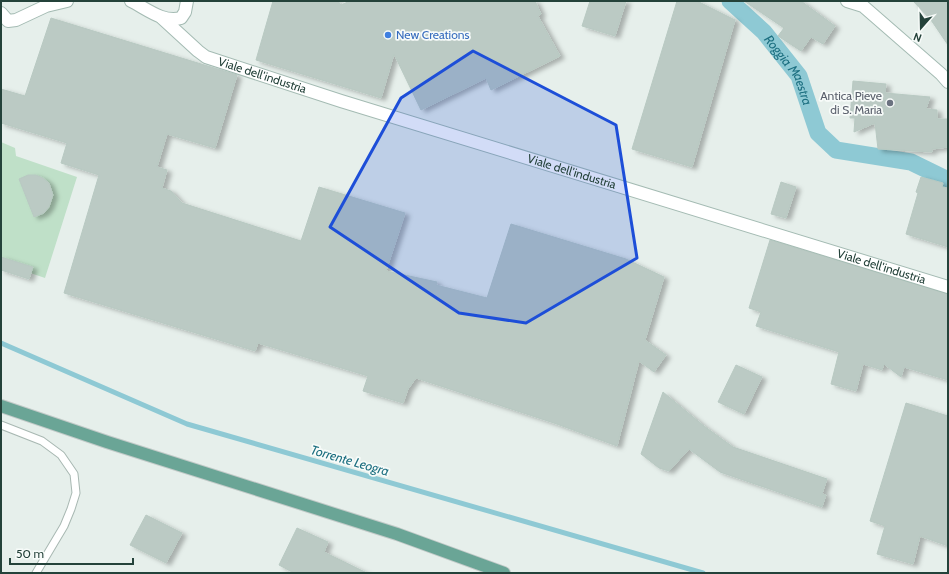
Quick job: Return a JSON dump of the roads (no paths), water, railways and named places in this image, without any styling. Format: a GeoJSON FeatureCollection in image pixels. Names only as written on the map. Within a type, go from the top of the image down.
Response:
{"type":"FeatureCollection","features":[{"type":"Feature","properties":{"kind":"main road"},"geometry":{"type":"LineString","coordinates":[[1,406],[107,442],[397,534],[504,573]]}},
{"type":"Feature","properties":{"kind":"street"},"geometry":{"type":"LineString","coordinates":[[1,8],[3,1]]}},
{"type":"Feature","properties":{"kind":"street"},"geometry":{"type":"LineString","coordinates":[[3,21],[16,20],[46,6],[67,1]]}},
{"type":"Feature","properties":{"kind":"street","name":"Viale dell'industria"},"geometry":{"type":"LineString","coordinates":[[131,1],[162,18],[198,52],[206,57],[341,101],[948,287]]}},
{"type":"Feature","properties":{"kind":"street"},"geometry":{"type":"LineString","coordinates":[[847,1],[863,6],[941,74],[948,82]]}},
{"type":"Feature","properties":{"kind":"street"},"geometry":{"type":"LineString","coordinates":[[162,18],[173,20],[181,18],[186,6]]}},
{"type":"Feature","properties":{"kind":"street"},"geometry":{"type":"LineString","coordinates":[[186,6],[185,29],[198,52]]}},
{"type":"Feature","properties":{"kind":"lane"},"geometry":{"type":"LineString","coordinates":[[1,425],[42,441],[60,455],[74,474],[76,493],[71,509],[61,531],[36,573]]}},
{"type":"Feature","properties":{"kind":"waterway","name":"Roggia Maestra"},"geometry":{"type":"LineString","coordinates":[[730,1],[764,32],[799,76],[818,133],[836,150],[911,162],[948,180]]}},
{"type":"Feature","properties":{"kind":"waterway","name":"Torrente Leogra"},"geometry":{"type":"LineString","coordinates":[[1,343],[187,424],[703,573]]}},
{"type":"Feature","properties":{"kind":"place","name":"New Creations"},"geometry":{"type":"Point","coordinates":[388,35]}},
{"type":"Feature","properties":{"kind":"place","name":"Antica Pieve di S. Maria"},"geometry":{"type":"Point","coordinates":[890,103]}}]}
